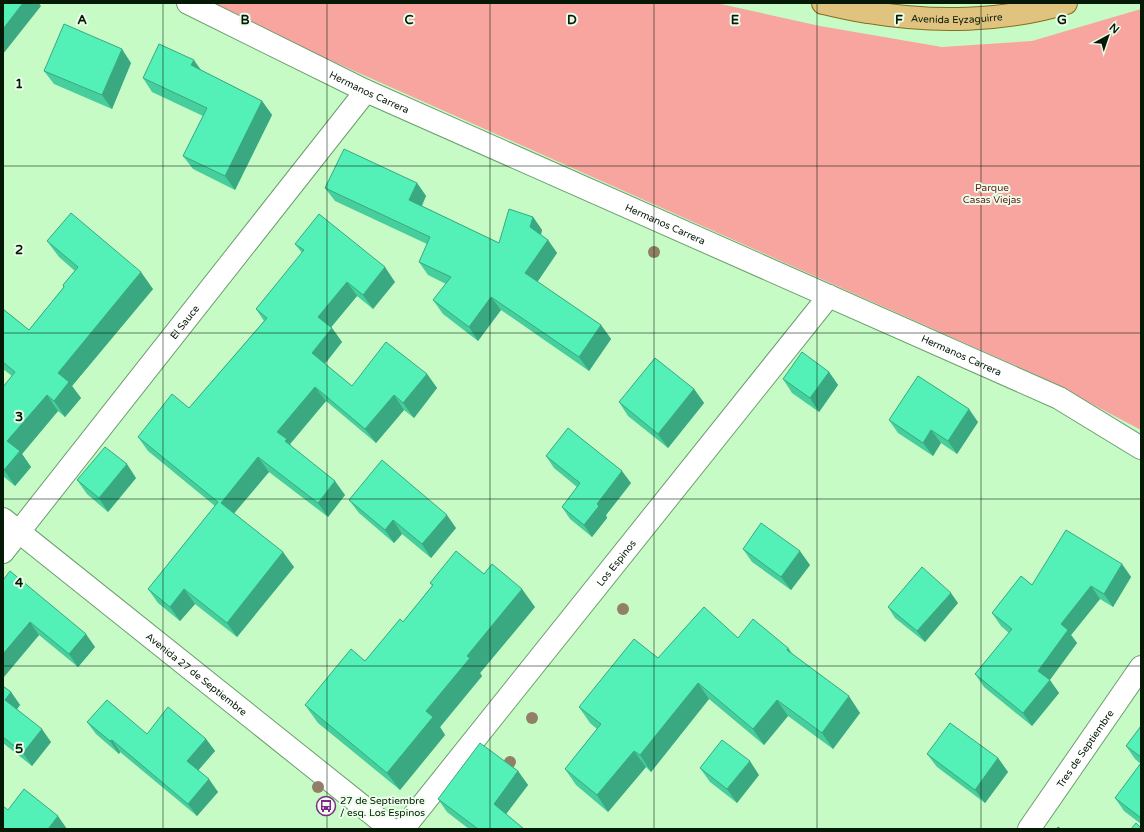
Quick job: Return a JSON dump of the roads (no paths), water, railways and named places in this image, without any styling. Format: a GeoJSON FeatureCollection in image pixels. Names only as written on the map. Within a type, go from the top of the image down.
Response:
{"type":"FeatureCollection","features":[{"type":"Feature","properties":{"kind":"main road","name":"Avenida Eyzaguirre"},"geometry":{"type":"LineString","coordinates":[[823,3],[876,13],[918,18],[963,19],[1007,15],[1050,8],[1066,3]]}},
{"type":"Feature","properties":{"kind":"street","name":"Hermanos Carrera"},"geometry":{"type":"LineString","coordinates":[[188,3],[366,91],[1059,398],[1141,448]]}},
{"type":"Feature","properties":{"kind":"street","name":"El Sauce"},"geometry":{"type":"LineString","coordinates":[[3,552],[11,525],[366,91]]}},
{"type":"Feature","properties":{"kind":"street","name":"Los Espinos"},"geometry":{"type":"LineString","coordinates":[[403,829],[830,296]]}},
{"type":"Feature","properties":{"kind":"street","name":"Avenida 27 de Septiembre"},"geometry":{"type":"LineString","coordinates":[[11,525],[391,829]]}},
{"type":"Feature","properties":{"kind":"street","name":"Tres de Septiembre"},"geometry":{"type":"LineString","coordinates":[[1029,829],[1141,668]]}},
{"type":"Feature","properties":{"kind":"place","name":"27 de Septiembre / esq. Los Espinos"},"geometry":{"type":"Point","coordinates":[326,806]}},
{"type":"Feature","properties":{"kind":"park label","name":"Parque Casas Viejas"},"geometry":{"type":"Point","coordinates":[992,192]}}]}
